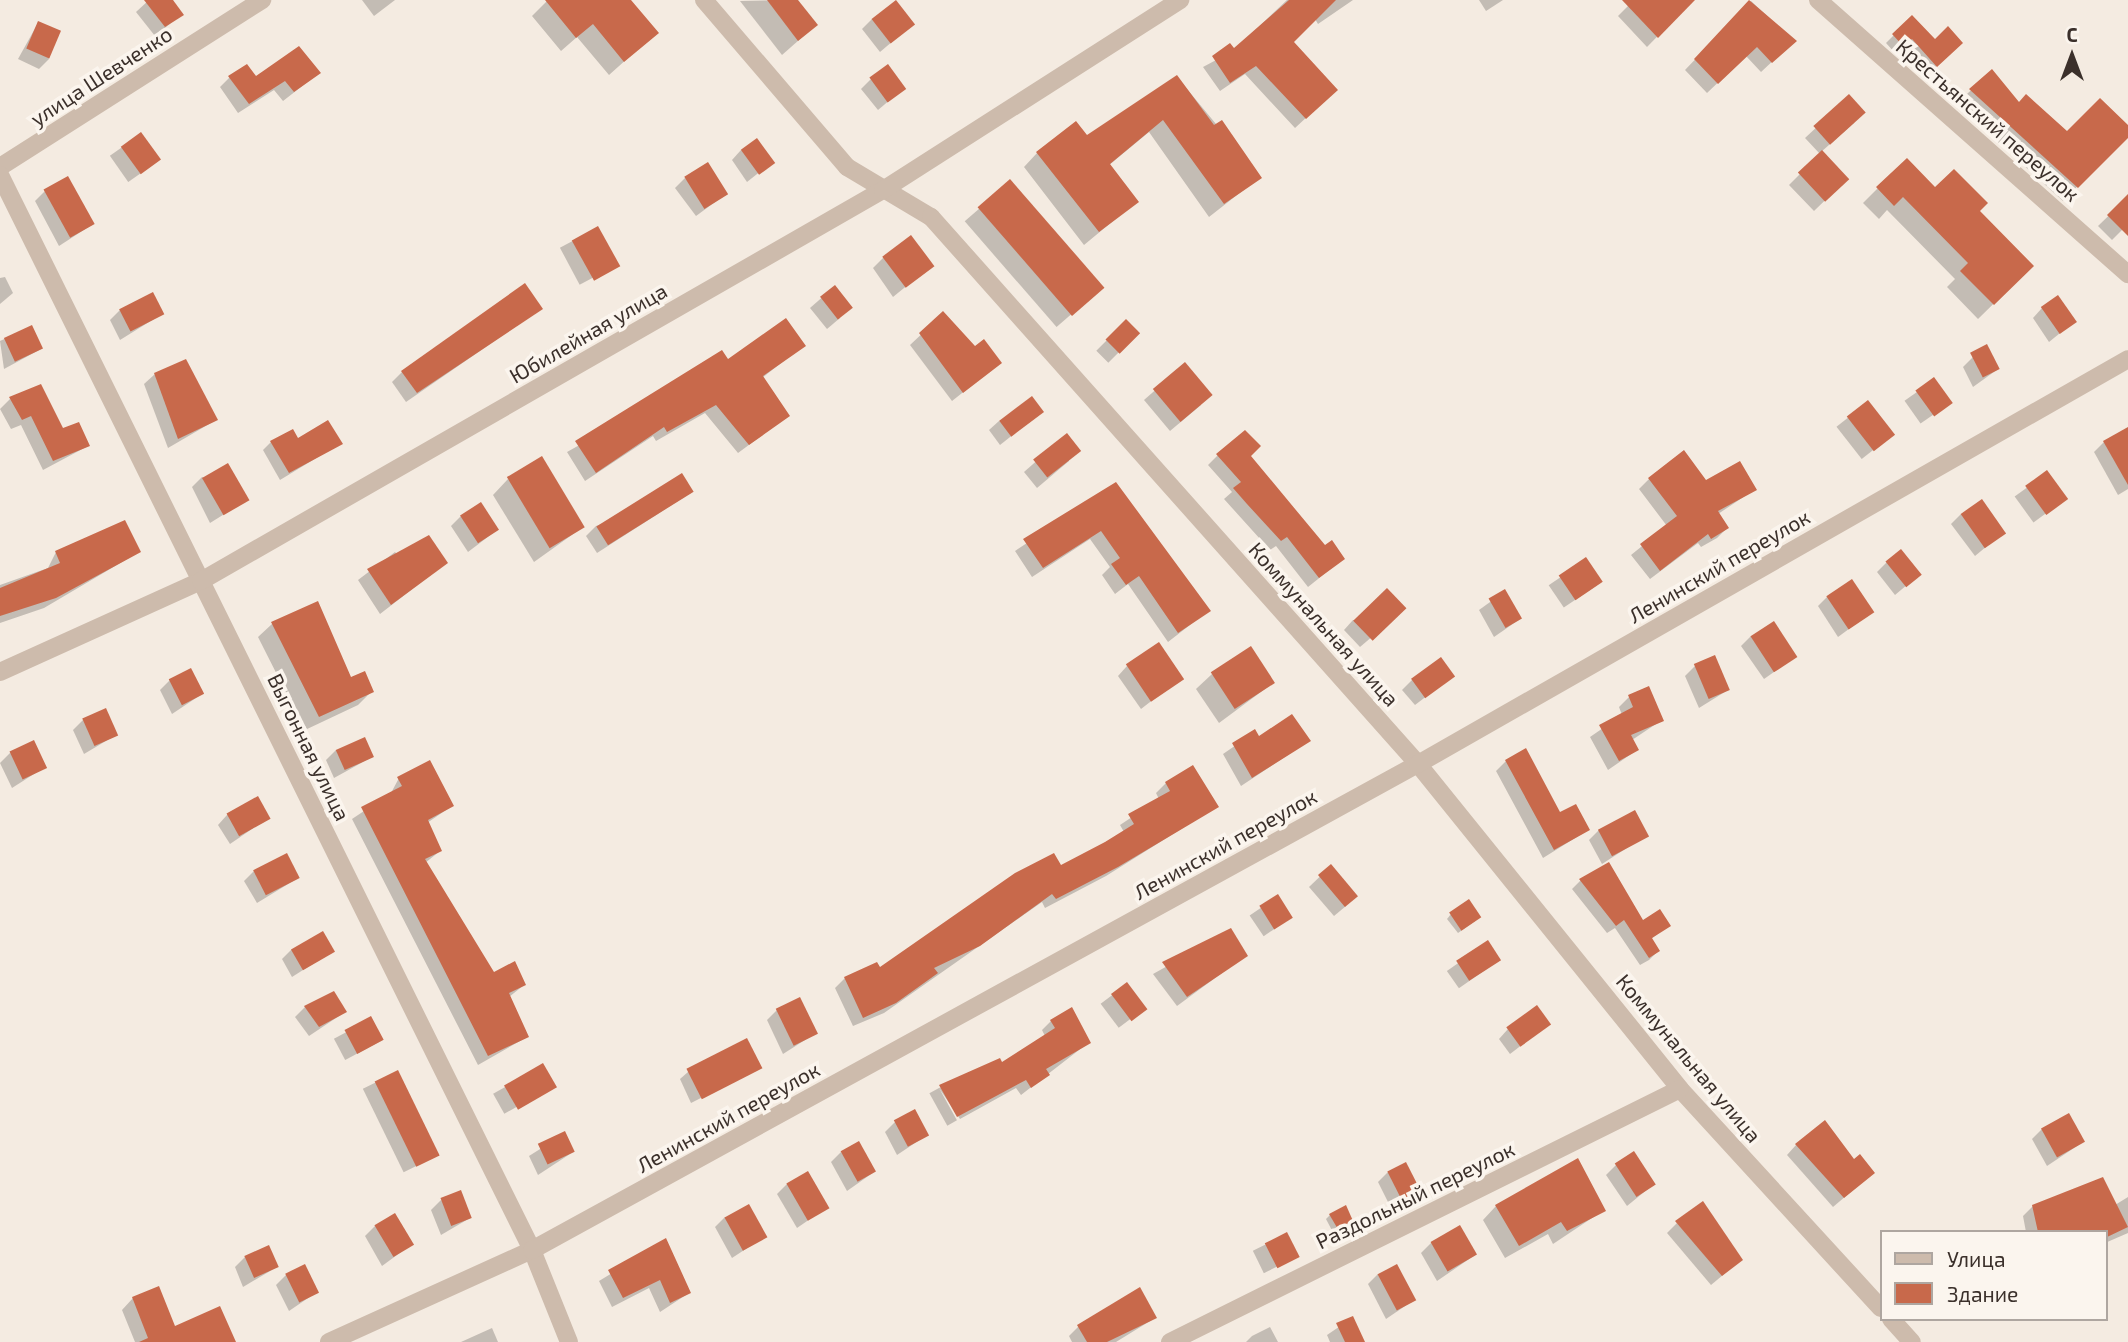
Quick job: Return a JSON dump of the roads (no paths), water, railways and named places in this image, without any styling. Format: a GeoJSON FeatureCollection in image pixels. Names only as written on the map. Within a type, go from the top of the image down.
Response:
{"type":"FeatureCollection","features":[{"type":"Feature","properties":{"kind":"street","name":"улица Шевченко"},"geometry":{"type":"LineString","coordinates":[[0,167],[262,0]]}},
{"type":"Feature","properties":{"kind":"street","name":"Коммунальная улица"},"geometry":{"type":"LineString","coordinates":[[704,0],[847,167],[931,217],[1418,764],[1680,1089],[1880,1307]]}},
{"type":"Feature","properties":{"kind":"street","name":"Юбилейная улица"},"geometry":{"type":"LineString","coordinates":[[0,672],[201,581],[883,190],[1180,0]]}},
{"type":"Feature","properties":{"kind":"street","name":"Крестьянский переулок"},"geometry":{"type":"LineString","coordinates":[[1818,0],[2128,274]]}},
{"type":"Feature","properties":{"kind":"street","name":"Выгонная улица"},"geometry":{"type":"LineString","coordinates":[[0,175],[532,1250],[569,1342]]}},
{"type":"Feature","properties":{"kind":"street","name":"Ленинский переулок"},"geometry":{"type":"LineString","coordinates":[[329,1342],[532,1250],[1418,764],[2128,359]]}},
{"type":"Feature","properties":{"kind":"street","name":"Раздольный переулок"},"geometry":{"type":"LineString","coordinates":[[1171,1342],[1680,1089]]}},
{"type":"Feature","properties":{"kind":"street"},"geometry":{"type":"LineString","coordinates":[[1893,1321],[1912,1342]]}}]}
